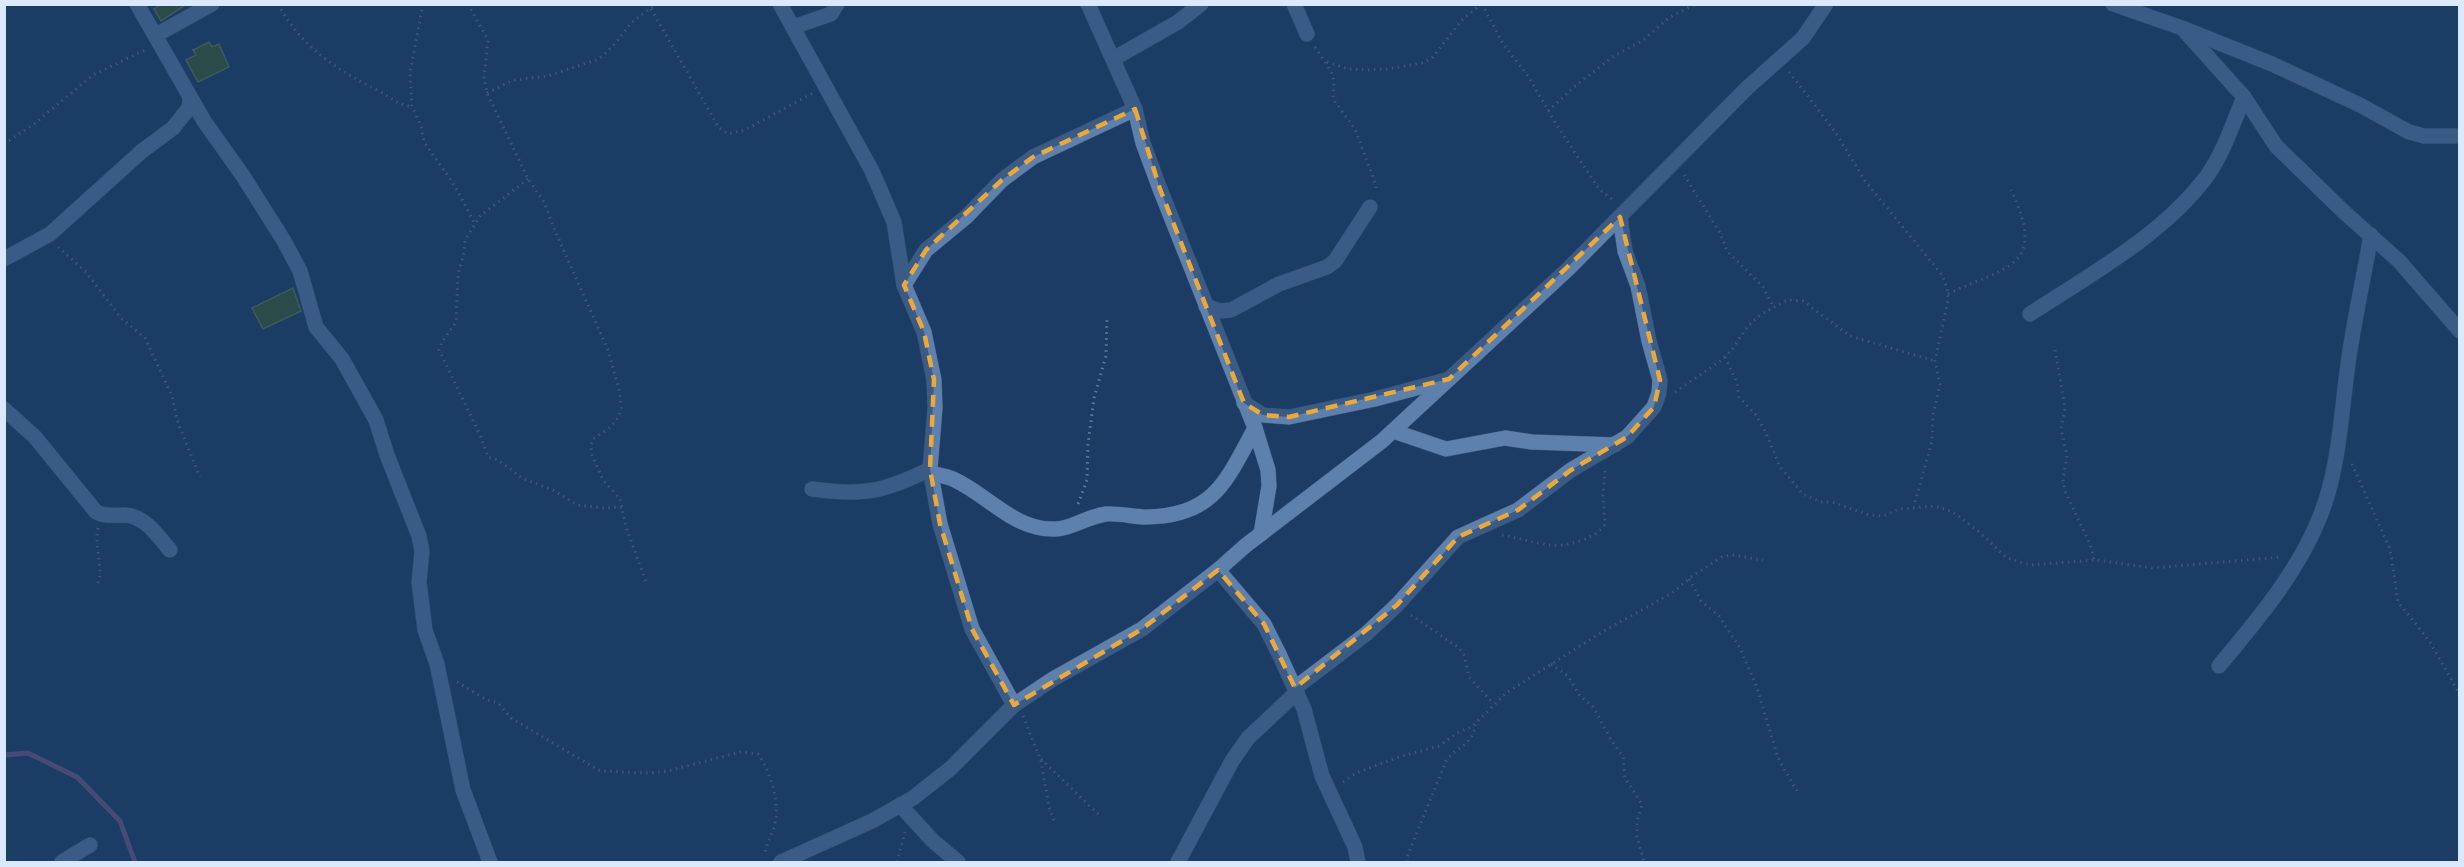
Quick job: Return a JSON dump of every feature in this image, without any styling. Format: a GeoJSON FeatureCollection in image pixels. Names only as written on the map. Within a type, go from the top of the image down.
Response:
{"type":"FeatureCollection","features":[{"type":"Feature","properties":{"kind":"street"},"geometry":{"type":"LineString","coordinates":[[137,4],[190,98],[284,240],[302,277],[316,327],[342,359],[376,420],[387,455],[419,536],[422,551],[419,582],[425,630],[438,670],[463,790],[490,862]]}},
{"type":"Feature","properties":{"kind":"street"},"geometry":{"type":"LineString","coordinates":[[158,38],[212,4]]}},
{"type":"Feature","properties":{"kind":"street"},"geometry":{"type":"LineString","coordinates":[[780,4],[886,200],[898,238],[899,263],[904,285],[924,332],[934,380],[935,408],[931,471],[940,524],[972,629],[1015,704]]}},
{"type":"Feature","properties":{"kind":"street"},"geometry":{"type":"LineString","coordinates":[[793,27],[831,14],[837,4]]}},
{"type":"Feature","properties":{"kind":"street"},"geometry":{"type":"LineString","coordinates":[[1088,4],[1135,110],[1143,143],[1160,189],[1255,428],[1266,462],[1269,486],[1261,534]]}},
{"type":"Feature","properties":{"kind":"street"},"geometry":{"type":"LineString","coordinates":[[1113,59],[1178,22],[1201,4]]}},
{"type":"Feature","properties":{"kind":"street"},"geometry":{"type":"LineString","coordinates":[[1294,4],[1307,34]]}},
{"type":"Feature","properties":{"kind":"street"},"geometry":{"type":"LineString","coordinates":[[781,862],[872,821],[906,811],[913,798],[951,768],[1015,704],[1053,679],[1142,629],[1393,431],[1568,270],[1748,88],[1803,38],[1826,4]]}},
{"type":"Feature","properties":{"kind":"street"},"geometry":{"type":"LineString","coordinates":[[2113,4],[2182,28],[2272,64],[2360,105],[2409,132],[2424,136],[2460,136]]}},
{"type":"Feature","properties":{"kind":"street"},"geometry":{"type":"LineString","coordinates":[[2182,28],[2244,97],[2276,146],[2399,261],[2460,331]]}},
{"type":"Feature","properties":{"kind":"street"},"geometry":{"type":"LineString","coordinates":[[2030,314],[2150,232],[2192,193],[2208,174],[2223,147],[2244,97]]}},
{"type":"Feature","properties":{"kind":"street"},"geometry":{"type":"LineString","coordinates":[[4,258],[46,236],[142,151],[173,128],[189,108],[190,98]]}},
{"type":"Feature","properties":{"kind":"street"},"geometry":{"type":"LineString","coordinates":[[904,285],[926,250],[966,217],[1002,180],[1033,157],[1135,110]]}},
{"type":"Feature","properties":{"kind":"street"},"geometry":{"type":"LineString","coordinates":[[1206,306],[1220,311],[1231,310],[1287,280],[1327,267],[1335,261],[1370,207]]}},
{"type":"Feature","properties":{"kind":"street"},"geometry":{"type":"LineString","coordinates":[[1178,862],[1232,761],[1248,738],[1296,690],[1366,634],[1397,605],[1458,537],[1518,510],[1571,470],[1610,448],[1635,430],[1654,407],[1659,393],[1660,380],[1649,341],[1638,286],[1625,251],[1620,217]]}},
{"type":"Feature","properties":{"kind":"street"},"geometry":{"type":"LineString","coordinates":[[2219,666],[2273,602],[2302,556],[2320,517],[2330,481],[2371,235]]}},
{"type":"Feature","properties":{"kind":"street"},"geometry":{"type":"LineString","coordinates":[[1244,403],[1263,415],[1289,417],[1375,399],[1449,379]]}},
{"type":"Feature","properties":{"kind":"street"},"geometry":{"type":"LineString","coordinates":[[4,409],[34,437],[88,504],[101,514],[128,515],[146,523],[170,550]]}},
{"type":"Feature","properties":{"kind":"street"},"geometry":{"type":"LineString","coordinates":[[812,489],[859,494],[879,491],[931,471],[952,479],[993,505],[1035,526],[1053,530],[1108,514],[1162,516],[1203,504],[1215,494],[1227,479],[1255,428]]}},
{"type":"Feature","properties":{"kind":"street"},"geometry":{"type":"LineString","coordinates":[[1393,431],[1446,449],[1505,438],[1610,448]]}},
{"type":"Feature","properties":{"kind":"street"},"geometry":{"type":"LineString","coordinates":[[1218,570],[1264,624],[1296,690],[1329,792],[1354,847],[1358,862]]}},
{"type":"Feature","properties":{"kind":"street"},"geometry":{"type":"LineString","coordinates":[[906,811],[933,841],[958,862]]}},
{"type":"Feature","properties":{"kind":"street"},"geometry":{"type":"LineString","coordinates":[[62,862],[90,845]]}},
{"type":"Feature","properties":{"kind":"path"},"geometry":{"type":"LineString","coordinates":[[278,4],[318,55],[343,70],[350,77],[381,92],[402,106],[412,106]]}},
{"type":"Feature","properties":{"kind":"path"},"geometry":{"type":"LineString","coordinates":[[423,4],[411,67],[412,106],[421,126],[424,142],[455,186],[475,224]]}},
{"type":"Feature","properties":{"kind":"path"},"geometry":{"type":"LineString","coordinates":[[468,4],[488,40],[484,78],[487,93],[528,179],[544,202],[552,219],[555,231],[598,324],[616,377],[621,408],[618,418],[609,428],[596,435],[591,445],[598,473],[605,485],[614,490],[620,499],[626,527],[647,585]]}},
{"type":"Feature","properties":{"kind":"path"},"geometry":{"type":"LineString","coordinates":[[487,93],[513,80],[548,76],[599,59],[613,46],[631,22],[656,4]]}},
{"type":"Feature","properties":{"kind":"path"},"geometry":{"type":"LineString","coordinates":[[1326,62],[1349,69],[1366,70],[1423,63],[1432,58],[1462,20],[1482,4],[1503,44],[1528,76],[1599,189],[1610,200],[1632,205]]}},
{"type":"Feature","properties":{"kind":"path"},"geometry":{"type":"LineString","coordinates":[[1548,111],[1575,86],[1614,56],[1642,41],[1670,17],[1696,4]]}},
{"type":"Feature","properties":{"kind":"path"},"geometry":{"type":"LineString","coordinates":[[651,9],[719,128],[728,134],[745,130],[825,86]]}},
{"type":"Feature","properties":{"kind":"path"},"geometry":{"type":"LineString","coordinates":[[1307,34],[1326,62],[1334,81],[1333,99],[1355,129],[1376,185],[1376,195],[1370,207]]}},
{"type":"Feature","properties":{"kind":"path"},"geometry":{"type":"LineString","coordinates":[[4,144],[34,124],[93,75],[158,38]]}},
{"type":"Feature","properties":{"kind":"path"},"geometry":{"type":"LineString","coordinates":[[1779,61],[1810,97],[1836,133],[1865,181],[1942,275],[1948,294],[1935,361],[1940,385],[1933,415],[1932,441],[1914,506]]}},
{"type":"Feature","properties":{"kind":"path"},"geometry":{"type":"LineString","coordinates":[[1676,160],[1720,233],[1727,251],[1763,287],[1773,306]]}},
{"type":"Feature","properties":{"kind":"path"},"geometry":{"type":"LineString","coordinates":[[528,179],[487,210],[475,224],[463,245],[464,253],[458,275],[456,322],[439,350],[490,459],[498,460],[522,478],[553,490],[576,505],[603,508],[623,507]]}},
{"type":"Feature","properties":{"kind":"path"},"geometry":{"type":"LineString","coordinates":[[1948,294],[1997,274],[2010,266],[2024,247],[2026,231],[2023,215],[2011,190]]}},
{"type":"Feature","properties":{"kind":"path"},"geometry":{"type":"LineString","coordinates":[[46,236],[86,272],[121,318],[145,338],[172,396],[178,423],[200,477]]}},
{"type":"Feature","properties":{"kind":"path"},"geometry":{"type":"LineString","coordinates":[[1654,407],[1725,357],[1748,326],[1773,306],[1787,300],[1803,301],[1850,336],[1935,361]]}},
{"type":"Feature","properties":{"kind":"path"},"geometry":{"type":"LineString","coordinates":[[1072,526],[1088,480],[1088,444],[1094,398],[1106,356],[1107,316]]}},
{"type":"Feature","properties":{"kind":"path"},"geometry":{"type":"LineString","coordinates":[[2055,350],[2065,408],[2061,429],[2067,456],[2063,478],[2064,489],[2090,544],[2094,560]]}},
{"type":"Feature","properties":{"kind":"path"},"geometry":{"type":"LineString","coordinates":[[1725,357],[1737,383],[1739,397],[1756,415],[1780,467],[1803,494],[1821,502],[1839,504],[1869,514],[1884,516],[1899,509],[1914,506],[1935,506],[1953,512],[2007,558],[2030,565],[2094,560],[2152,567],[2302,556]]}},
{"type":"Feature","properties":{"kind":"path"},"geometry":{"type":"LineString","coordinates":[[1501,535],[1550,545],[1569,544],[1600,531],[1606,518],[1603,496],[1610,448]]}},
{"type":"Feature","properties":{"kind":"path"},"geometry":{"type":"LineString","coordinates":[[2349,456],[2360,486],[2390,549],[2398,602],[2430,642],[2460,695]]}},
{"type":"Feature","properties":{"kind":"path"},"geometry":{"type":"LineString","coordinates":[[98,583],[101,571],[96,547],[101,514]]}},
{"type":"Feature","properties":{"kind":"path"},"geometry":{"type":"LineString","coordinates":[[1407,862],[1407,857],[1446,761],[1452,753],[1470,740],[1476,724],[1506,693],[1602,632],[1672,592],[1722,557],[1732,555],[1763,560]]}},
{"type":"Feature","properties":{"kind":"path"},"geometry":{"type":"LineString","coordinates":[[1689,579],[1701,601],[1719,616],[1740,648],[1756,685],[1778,758],[1797,791]]}},
{"type":"Feature","properties":{"kind":"path"},"geometry":{"type":"LineString","coordinates":[[1397,605],[1459,648],[1470,677],[1494,704]]}},
{"type":"Feature","properties":{"kind":"path"},"geometry":{"type":"LineString","coordinates":[[1551,664],[1568,676],[1580,696],[1593,706],[1623,757],[1625,778],[1642,804],[1637,821],[1637,837],[1644,862]]}},
{"type":"Feature","properties":{"kind":"path"},"geometry":{"type":"LineString","coordinates":[[438,670],[473,692],[498,703],[511,718],[600,771],[648,773],[668,771],[740,752],[758,754],[769,773],[776,811],[775,826],[766,844],[764,862]]}},
{"type":"Feature","properties":{"kind":"path"},"geometry":{"type":"LineString","coordinates":[[1015,704],[1040,757],[1049,807],[1055,824]]}},
{"type":"Feature","properties":{"kind":"path"},"geometry":{"type":"LineString","coordinates":[[1329,792],[1356,773],[1408,754],[1439,746],[1457,733],[1476,724]]}},
{"type":"Feature","properties":{"kind":"path"},"geometry":{"type":"LineString","coordinates":[[1040,757],[1099,815]]}},
{"type":"Feature","properties":{"kind":"path"},"geometry":{"type":"LineString","coordinates":[[897,862],[906,811]]}},
{"type":"Feature","properties":{"kind":"highlighted area"},"geometry":{"type":"Polygon","coordinates":[[[1135,109],[1160,189],[1244,403],[1263,415],[1289,417],[1449,379],[1620,217],[1660,380],[1654,407],[1627,437],[1571,470],[1518,510],[1458,537],[1397,605],[1295,688],[1264,624],[1218,570],[1142,629],[1014,705],[972,629],[940,524],[930,469],[934,380],[924,332],[904,285],[926,250],[1002,180],[1033,157],[1135,109]]]}},
{"type":"Feature","properties":{"kind":"building"},"geometry":{"type":"Polygon","coordinates":[[[161,4],[187,4],[161,21],[154,9],[161,4]]]}},
{"type":"Feature","properties":{"kind":"building"},"geometry":{"type":"Polygon","coordinates":[[[209,42],[212,47],[219,44],[229,67],[198,82],[186,60],[196,55],[193,50],[209,42]]]}},
{"type":"Feature","properties":{"kind":"building"},"geometry":{"type":"Polygon","coordinates":[[[293,288],[301,311],[263,329],[252,308],[293,288]]]}},
{"type":"Feature","properties":{"kind":"waterway"},"geometry":{"type":"LineString","coordinates":[[4,755],[28,753],[77,777],[120,821],[135,862]]}}]}
